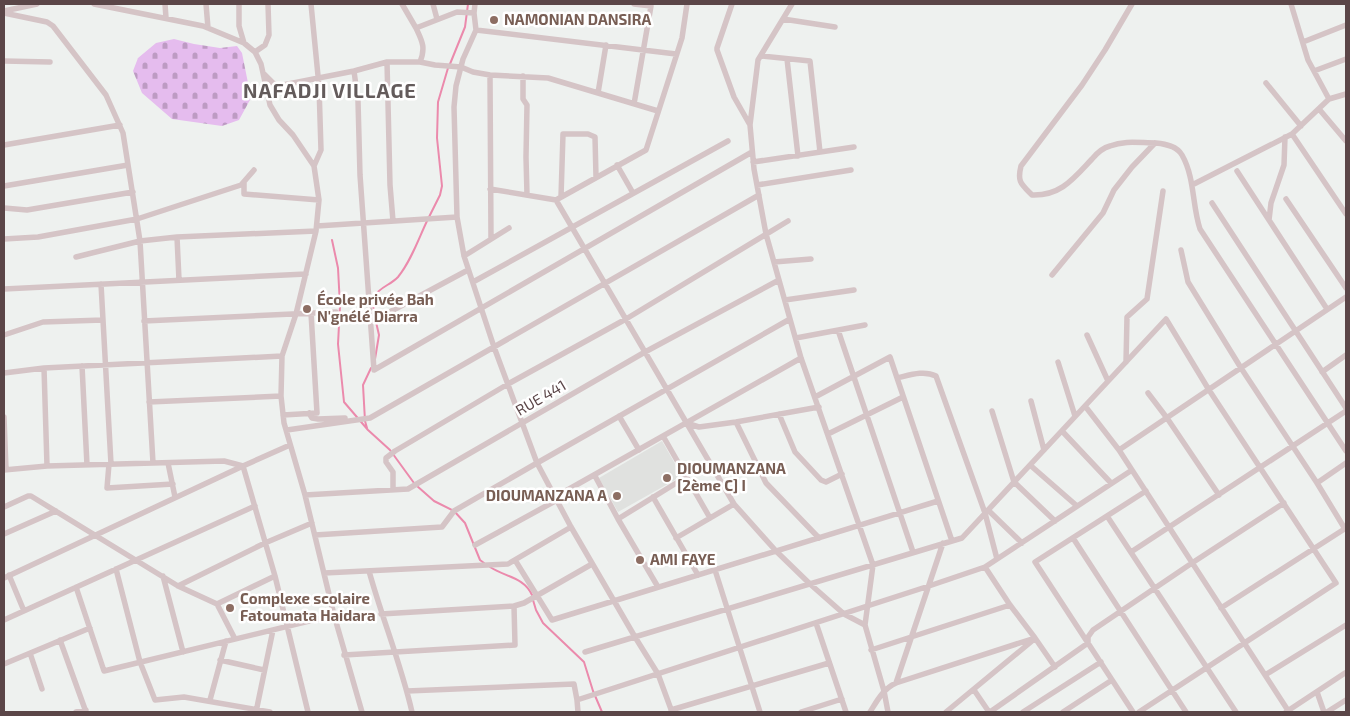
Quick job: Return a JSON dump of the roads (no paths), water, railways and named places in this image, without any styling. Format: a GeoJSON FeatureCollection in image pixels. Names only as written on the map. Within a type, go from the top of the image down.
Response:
{"type":"FeatureCollection","features":[{"type":"Feature","properties":{"kind":"street"},"geometry":{"type":"LineString","coordinates":[[4,12],[37,4]]}},
{"type":"Feature","properties":{"kind":"street"},"geometry":{"type":"LineString","coordinates":[[94,4],[208,28],[244,43],[255,52],[261,64],[270,106],[314,166],[318,200],[316,229],[296,314],[282,356],[283,415],[305,495],[344,654],[362,712]]}},
{"type":"Feature","properties":{"kind":"street"},"geometry":{"type":"LineString","coordinates":[[165,4],[166,18]]}},
{"type":"Feature","properties":{"kind":"street"},"geometry":{"type":"LineString","coordinates":[[206,4],[208,28]]}},
{"type":"Feature","properties":{"kind":"street"},"geometry":{"type":"LineString","coordinates":[[239,4],[239,26],[244,43]]}},
{"type":"Feature","properties":{"kind":"street"},"geometry":{"type":"LineString","coordinates":[[255,52],[265,45],[269,35],[268,4]]}},
{"type":"Feature","properties":{"kind":"street"},"geometry":{"type":"LineString","coordinates":[[311,4],[319,86],[321,150],[314,166]]}},
{"type":"Feature","properties":{"kind":"street"},"geometry":{"type":"LineString","coordinates":[[402,4],[422,42],[424,53],[420,62]]}},
{"type":"Feature","properties":{"kind":"street"},"geometry":{"type":"LineString","coordinates":[[433,4],[438,19]]}},
{"type":"Feature","properties":{"kind":"street"},"geometry":{"type":"LineString","coordinates":[[475,4],[476,30],[463,59],[456,86],[454,106],[457,218],[468,270],[522,424],[537,463],[571,527],[658,674],[671,711],[829,663]]}},
{"type":"Feature","properties":{"kind":"street"},"geometry":{"type":"LineString","coordinates":[[634,4],[651,6],[634,104]]}},
{"type":"Feature","properties":{"kind":"street"},"geometry":{"type":"LineString","coordinates":[[490,189],[559,198],[646,150],[682,38],[686,4]]}},
{"type":"Feature","properties":{"kind":"street"},"geometry":{"type":"LineString","coordinates":[[732,4],[717,50],[734,97],[750,125]]}},
{"type":"Feature","properties":{"kind":"street"},"geometry":{"type":"LineString","coordinates":[[792,4],[758,60],[750,125],[753,162],[766,234],[801,358],[873,565],[865,625],[884,691],[888,712]]}},
{"type":"Feature","properties":{"kind":"street"},"geometry":{"type":"LineString","coordinates":[[1132,4],[1082,85],[1021,166],[1019,176],[1023,186],[1032,194],[1042,195],[1058,191],[1100,151],[1110,146],[1125,142],[1173,146],[1183,157],[1192,185],[1196,217],[1200,229],[1346,451]]}},
{"type":"Feature","properties":{"kind":"street"},"geometry":{"type":"LineString","coordinates":[[1291,4],[1308,60],[1329,99]]}},
{"type":"Feature","properties":{"kind":"street"},"geometry":{"type":"LineString","coordinates":[[4,12],[47,22],[53,26],[106,95],[123,133],[140,240],[152,463]]}},
{"type":"Feature","properties":{"kind":"street"},"geometry":{"type":"LineString","coordinates":[[416,28],[458,12],[474,13]]}},
{"type":"Feature","properties":{"kind":"street"},"geometry":{"type":"LineString","coordinates":[[783,19],[835,27]]}},
{"type":"Feature","properties":{"kind":"street"},"geometry":{"type":"LineString","coordinates":[[1303,42],[1346,26]]}},
{"type":"Feature","properties":{"kind":"street"},"geometry":{"type":"LineString","coordinates":[[476,30],[676,54]]}},
{"type":"Feature","properties":{"kind":"street"},"geometry":{"type":"LineString","coordinates":[[598,93],[606,46]]}},
{"type":"Feature","properties":{"kind":"street"},"geometry":{"type":"LineString","coordinates":[[761,56],[810,61],[820,152]]}},
{"type":"Feature","properties":{"kind":"street"},"geometry":{"type":"LineString","coordinates":[[787,59],[798,156]]}},
{"type":"Feature","properties":{"kind":"street"},"geometry":{"type":"LineString","coordinates":[[1314,71],[1346,59]]}},
{"type":"Feature","properties":{"kind":"street"},"geometry":{"type":"LineString","coordinates":[[4,61],[50,62]]}},
{"type":"Feature","properties":{"kind":"street"},"geometry":{"type":"LineString","coordinates":[[263,72],[278,86],[354,71],[387,62],[420,62],[461,68],[490,75],[548,78],[658,111]]}},
{"type":"Feature","properties":{"kind":"street"},"geometry":{"type":"LineString","coordinates":[[387,62],[390,185],[393,221]]}},
{"type":"Feature","properties":{"kind":"street"},"geometry":{"type":"LineString","coordinates":[[354,71],[358,101],[359,159],[374,370],[752,152]]}},
{"type":"Feature","properties":{"kind":"street"},"geometry":{"type":"LineString","coordinates":[[490,75],[491,239]]}},
{"type":"Feature","properties":{"kind":"street"},"geometry":{"type":"LineString","coordinates":[[523,76],[523,99],[528,105],[527,195]]}},
{"type":"Feature","properties":{"kind":"street"},"geometry":{"type":"LineString","coordinates":[[1266,84],[1301,126]]}},
{"type":"Feature","properties":{"kind":"street"},"geometry":{"type":"LineString","coordinates":[[1192,185],[1292,134],[1329,99],[1346,94]]}},
{"type":"Feature","properties":{"kind":"street"},"geometry":{"type":"LineString","coordinates":[[1319,109],[1346,141]]}},
{"type":"Feature","properties":{"kind":"street"},"geometry":{"type":"LineString","coordinates":[[4,145],[120,125]]}},
{"type":"Feature","properties":{"kind":"street"},"geometry":{"type":"LineString","coordinates":[[596,177],[595,137],[588,134],[563,134],[559,198],[572,227],[734,504],[776,551],[810,584],[844,614],[865,625]]}},
{"type":"Feature","properties":{"kind":"street"},"geometry":{"type":"LineString","coordinates":[[1292,134],[1346,214]]}},
{"type":"Feature","properties":{"kind":"street"},"geometry":{"type":"LineString","coordinates":[[1269,220],[1271,203],[1284,165],[1285,137]]}},
{"type":"Feature","properties":{"kind":"street"},"geometry":{"type":"LineString","coordinates":[[473,282],[728,141]]}},
{"type":"Feature","properties":{"kind":"street"},"geometry":{"type":"LineString","coordinates":[[1052,274],[1103,213],[1114,190],[1132,167],[1155,143]]}},
{"type":"Feature","properties":{"kind":"street"},"geometry":{"type":"LineString","coordinates":[[753,162],[854,147]]}},
{"type":"Feature","properties":{"kind":"street"},"geometry":{"type":"LineString","coordinates":[[4,186],[128,165]]}},
{"type":"Feature","properties":{"kind":"street"},"geometry":{"type":"LineString","coordinates":[[617,166],[633,193]]}},
{"type":"Feature","properties":{"kind":"street"},"geometry":{"type":"LineString","coordinates":[[4,239],[38,237],[137,219],[241,185],[254,170]]}},
{"type":"Feature","properties":{"kind":"street"},"geometry":{"type":"LineString","coordinates":[[757,185],[851,170]]}},
{"type":"Feature","properties":{"kind":"street"},"geometry":{"type":"LineString","coordinates":[[1237,171],[1327,309]]}},
{"type":"Feature","properties":{"kind":"street"},"geometry":{"type":"LineString","coordinates":[[244,182],[244,194],[318,200]]}},
{"type":"Feature","properties":{"kind":"street"},"geometry":{"type":"LineString","coordinates":[[1126,362],[1128,317],[1147,299],[1163,191]]}},
{"type":"Feature","properties":{"kind":"street"},"geometry":{"type":"LineString","coordinates":[[4,208],[27,210],[133,192]]}},
{"type":"Feature","properties":{"kind":"street"},"geometry":{"type":"LineString","coordinates":[[287,430],[370,418],[759,195]]}},
{"type":"Feature","properties":{"kind":"street"},"geometry":{"type":"LineString","coordinates":[[1286,199],[1346,288]]}},
{"type":"Feature","properties":{"kind":"street"},"geometry":{"type":"LineString","coordinates":[[1131,552],[1346,410],[1212,202]]}},
{"type":"Feature","properties":{"kind":"street"},"geometry":{"type":"LineString","coordinates":[[76,257],[140,240],[316,229],[363,223],[457,218]]}},
{"type":"Feature","properties":{"kind":"street"},"geometry":{"type":"LineString","coordinates":[[393,490],[393,472],[386,462],[386,458],[395,451],[508,384],[626,319],[788,221]]}},
{"type":"Feature","properties":{"kind":"street"},"geometry":{"type":"LineString","coordinates":[[464,256],[510,228]]}},
{"type":"Feature","properties":{"kind":"street"},"geometry":{"type":"LineString","coordinates":[[177,237],[179,280]]}},
{"type":"Feature","properties":{"kind":"street"},"geometry":{"type":"LineString","coordinates":[[1181,250],[1188,282],[1241,368],[1346,528],[1221,608]]}},
{"type":"Feature","properties":{"kind":"street"},"geometry":{"type":"LineString","coordinates":[[774,262],[811,259]]}},
{"type":"Feature","properties":{"kind":"street"},"geometry":{"type":"LineString","coordinates":[[371,322],[468,270]]}},
{"type":"Feature","properties":{"kind":"street"},"geometry":{"type":"LineString","coordinates":[[4,289],[306,274]]}},
{"type":"Feature","properties":{"kind":"street","name":"RUE 441"},"geometry":{"type":"LineString","coordinates":[[305,495],[408,489],[645,352],[779,280]]}},
{"type":"Feature","properties":{"kind":"street"},"geometry":{"type":"LineString","coordinates":[[101,284],[110,464],[107,488],[172,484]]}},
{"type":"Feature","properties":{"kind":"street"},"geometry":{"type":"LineString","coordinates":[[785,300],[854,290]]}},
{"type":"Feature","properties":{"kind":"street"},"geometry":{"type":"LineString","coordinates":[[1119,450],[1346,297]]}},
{"type":"Feature","properties":{"kind":"street"},"geometry":{"type":"LineString","coordinates":[[144,321],[336,312]]}},
{"type":"Feature","properties":{"kind":"street"},"geometry":{"type":"LineString","coordinates":[[283,415],[317,413],[311,314]]}},
{"type":"Feature","properties":{"kind":"street"},"geometry":{"type":"LineString","coordinates":[[314,535],[442,527],[454,512],[790,319]]}},
{"type":"Feature","properties":{"kind":"street"},"geometry":{"type":"LineString","coordinates":[[585,652],[962,538],[1166,319],[1209,390],[1336,583],[1139,712]]}},
{"type":"Feature","properties":{"kind":"street"},"geometry":{"type":"LineString","coordinates":[[4,335],[43,322],[103,320]]}},
{"type":"Feature","properties":{"kind":"street"},"geometry":{"type":"LineString","coordinates":[[796,338],[865,325]]}},
{"type":"Feature","properties":{"kind":"street"},"geometry":{"type":"LineString","coordinates":[[838,330],[913,552]]}},
{"type":"Feature","properties":{"kind":"street"},"geometry":{"type":"LineString","coordinates":[[1087,335],[1108,381]]}},
{"type":"Feature","properties":{"kind":"street"},"geometry":{"type":"LineString","coordinates":[[4,373],[44,368],[282,356]]}},
{"type":"Feature","properties":{"kind":"street"},"geometry":{"type":"LineString","coordinates":[[1322,372],[1346,356]]}},
{"type":"Feature","properties":{"kind":"street"},"geometry":{"type":"LineString","coordinates":[[816,397],[890,357],[952,541]]}},
{"type":"Feature","properties":{"kind":"street"},"geometry":{"type":"LineString","coordinates":[[475,545],[801,358]]}},
{"type":"Feature","properties":{"kind":"street"},"geometry":{"type":"LineString","coordinates":[[1058,362],[1075,416]]}},
{"type":"Feature","properties":{"kind":"street"},"geometry":{"type":"LineString","coordinates":[[82,366],[86,465]]}},
{"type":"Feature","properties":{"kind":"street"},"geometry":{"type":"LineString","coordinates":[[44,368],[47,466]]}},
{"type":"Feature","properties":{"kind":"street"},"geometry":{"type":"LineString","coordinates":[[897,378],[922,373],[936,376],[986,512],[997,559]]}},
{"type":"Feature","properties":{"kind":"street"},"geometry":{"type":"LineString","coordinates":[[1148,393],[1218,495]]}},
{"type":"Feature","properties":{"kind":"street"},"geometry":{"type":"LineString","coordinates":[[149,402],[282,396]]}},
{"type":"Feature","properties":{"kind":"street"},"geometry":{"type":"LineString","coordinates":[[828,434],[904,397]]}},
{"type":"Feature","properties":{"kind":"street"},"geometry":{"type":"LineString","coordinates":[[1031,401],[1044,450]]}},
{"type":"Feature","properties":{"kind":"street"},"geometry":{"type":"LineString","coordinates":[[1085,406],[1119,450],[1288,712],[1345,673]]}},
{"type":"Feature","properties":{"kind":"street"},"geometry":{"type":"LineString","coordinates":[[686,423],[699,427],[819,408]]}},
{"type":"Feature","properties":{"kind":"street"},"geometry":{"type":"LineString","coordinates":[[992,411],[1014,482],[1055,521]]}},
{"type":"Feature","properties":{"kind":"street"},"geometry":{"type":"LineString","coordinates":[[308,413],[312,418],[318,419],[345,418]]}},
{"type":"Feature","properties":{"kind":"street"},"geometry":{"type":"LineString","coordinates":[[779,414],[796,452],[821,480],[826,482],[842,474]]}},
{"type":"Feature","properties":{"kind":"street"},"geometry":{"type":"LineString","coordinates":[[619,416],[639,450]]}},
{"type":"Feature","properties":{"kind":"street"},"geometry":{"type":"LineString","coordinates":[[4,417],[5,470],[47,466],[224,461],[243,466]]}},
{"type":"Feature","properties":{"kind":"street"},"geometry":{"type":"LineString","coordinates":[[736,422],[766,483],[819,538]]}},
{"type":"Feature","properties":{"kind":"street"},"geometry":{"type":"LineString","coordinates":[[1062,431],[1111,483]]}},
{"type":"Feature","properties":{"kind":"street"},"geometry":{"type":"LineString","coordinates":[[663,436],[710,518]]}},
{"type":"Feature","properties":{"kind":"street"},"geometry":{"type":"LineString","coordinates":[[24,611],[6,577],[290,445]]}},
{"type":"Feature","properties":{"kind":"street"},"geometry":{"type":"LineString","coordinates":[[168,462],[175,497]]}},
{"type":"Feature","properties":{"kind":"street"},"geometry":{"type":"LineString","coordinates":[[1317,483],[1346,463]]}},
{"type":"Feature","properties":{"kind":"street"},"geometry":{"type":"LineString","coordinates":[[1030,465],[1077,506]]}},
{"type":"Feature","properties":{"kind":"street"},"geometry":{"type":"LineString","coordinates":[[243,466],[275,576],[308,712]]}},
{"type":"Feature","properties":{"kind":"street"},"geometry":{"type":"LineString","coordinates":[[578,700],[985,567],[1132,470]]}},
{"type":"Feature","properties":{"kind":"street"},"geometry":{"type":"LineString","coordinates":[[595,476],[658,587]]}},
{"type":"Feature","properties":{"kind":"street"},"geometry":{"type":"LineString","coordinates":[[618,519],[686,477]]}},
{"type":"Feature","properties":{"kind":"street"},"geometry":{"type":"LineString","coordinates":[[1133,712],[1035,562],[1146,491]]}},
{"type":"Feature","properties":{"kind":"street"},"geometry":{"type":"LineString","coordinates":[[4,507],[31,496],[178,586],[217,604],[235,639]]}},
{"type":"Feature","properties":{"kind":"street"},"geometry":{"type":"LineString","coordinates":[[653,497],[698,575]]}},
{"type":"Feature","properties":{"kind":"street"},"geometry":{"type":"LineString","coordinates":[[516,560],[552,620],[938,501]]}},
{"type":"Feature","properties":{"kind":"street"},"geometry":{"type":"LineString","coordinates":[[974,690],[989,712],[1088,643],[1089,633],[1120,611],[1284,503]]}},
{"type":"Feature","properties":{"kind":"street"},"geometry":{"type":"LineString","coordinates":[[676,538],[734,504]]}},
{"type":"Feature","properties":{"kind":"street"},"geometry":{"type":"LineString","coordinates":[[4,620],[255,506]]}},
{"type":"Feature","properties":{"kind":"street"},"geometry":{"type":"LineString","coordinates":[[4,534],[56,511]]}},
{"type":"Feature","properties":{"kind":"street"},"geometry":{"type":"LineString","coordinates":[[986,512],[1022,543]]}},
{"type":"Feature","properties":{"kind":"street"},"geometry":{"type":"LineString","coordinates":[[1107,516],[1236,712]]}},
{"type":"Feature","properties":{"kind":"street"},"geometry":{"type":"LineString","coordinates":[[178,586],[265,543],[312,523]]}},
{"type":"Feature","properties":{"kind":"street"},"geometry":{"type":"LineString","coordinates":[[324,573],[508,564],[571,527]]}},
{"type":"Feature","properties":{"kind":"street"},"geometry":{"type":"LineString","coordinates":[[1073,538],[1186,712]]}},
{"type":"Feature","properties":{"kind":"street"},"geometry":{"type":"LineString","coordinates":[[896,683],[943,543]]}},
{"type":"Feature","properties":{"kind":"street"},"geometry":{"type":"LineString","coordinates":[[381,614],[514,606],[537,596],[592,564]]}},
{"type":"Feature","properties":{"kind":"street"},"geometry":{"type":"LineString","coordinates":[[985,567],[1055,667]]}},
{"type":"Feature","properties":{"kind":"street"},"geometry":{"type":"LineString","coordinates":[[116,569],[140,662],[155,700],[184,697],[210,700],[256,711],[270,712]]}},
{"type":"Feature","properties":{"kind":"street"},"geometry":{"type":"LineString","coordinates":[[369,570],[412,712]]}},
{"type":"Feature","properties":{"kind":"street"},"geometry":{"type":"LineString","coordinates":[[715,570],[760,712]]}},
{"type":"Feature","properties":{"kind":"street"},"geometry":{"type":"LineString","coordinates":[[163,576],[183,652]]}},
{"type":"Feature","properties":{"kind":"street"},"geometry":{"type":"LineString","coordinates":[[217,604],[275,576]]}},
{"type":"Feature","properties":{"kind":"street"},"geometry":{"type":"LineString","coordinates":[[76,587],[104,670],[334,615]]}},
{"type":"Feature","properties":{"kind":"street"},"geometry":{"type":"LineString","coordinates":[[871,650],[1010,605]]}},
{"type":"Feature","properties":{"kind":"street"},"geometry":{"type":"LineString","coordinates":[[344,654],[515,645],[514,606]]}},
{"type":"Feature","properties":{"kind":"street"},"geometry":{"type":"LineString","coordinates":[[816,623],[846,712]]}},
{"type":"Feature","properties":{"kind":"street"},"geometry":{"type":"LineString","coordinates":[[1265,676],[1346,625]]}},
{"type":"Feature","properties":{"kind":"street"},"geometry":{"type":"LineString","coordinates":[[4,664],[90,628]]}},
{"type":"Feature","properties":{"kind":"street"},"geometry":{"type":"LineString","coordinates":[[256,711],[273,630]]}},
{"type":"Feature","properties":{"kind":"street"},"geometry":{"type":"LineString","coordinates":[[870,712],[884,691],[896,683],[1035,638]]}},
{"type":"Feature","properties":{"kind":"street"},"geometry":{"type":"LineString","coordinates":[[946,712],[1035,638]]}},
{"type":"Feature","properties":{"kind":"street"},"geometry":{"type":"LineString","coordinates":[[60,640],[86,711],[76,712]]}},
{"type":"Feature","properties":{"kind":"street"},"geometry":{"type":"LineString","coordinates":[[210,700],[226,641]]}},
{"type":"Feature","properties":{"kind":"street"},"geometry":{"type":"LineString","coordinates":[[30,653],[42,689]]}},
{"type":"Feature","properties":{"kind":"street"},"geometry":{"type":"LineString","coordinates":[[220,660],[264,670]]}},
{"type":"Feature","properties":{"kind":"street"},"geometry":{"type":"LineString","coordinates":[[1023,712],[1100,662]]}},
{"type":"Feature","properties":{"kind":"street"},"geometry":{"type":"LineString","coordinates":[[1063,712],[1112,680]]}},
{"type":"Feature","properties":{"kind":"street"},"geometry":{"type":"LineString","coordinates":[[407,692],[574,684],[578,700],[578,712]]}},
{"type":"Feature","properties":{"kind":"street"},"geometry":{"type":"LineString","coordinates":[[1317,692],[1325,712],[1346,700]]}},
{"type":"Feature","properties":{"kind":"street"},"geometry":{"type":"LineString","coordinates":[[801,712],[842,699]]}},
{"type":"Feature","properties":{"kind":"waterway"},"geometry":{"type":"LineString","coordinates":[[450,64],[465,27],[468,4]]}},
{"type":"Feature","properties":{"kind":"waterway"},"geometry":{"type":"LineString","coordinates":[[429,217],[440,195],[442,186],[437,138],[438,102],[448,68]]}},
{"type":"Feature","properties":{"kind":"waterway"},"geometry":{"type":"LineString","coordinates":[[375,317],[374,297],[403,271],[427,221]]}},
{"type":"Feature","properties":{"kind":"waterway"},"geometry":{"type":"LineString","coordinates":[[332,240],[338,268],[340,306],[338,344],[344,402],[368,430],[390,450],[414,483]]}},
{"type":"Feature","properties":{"kind":"waterway"},"geometry":{"type":"LineString","coordinates":[[375,359],[379,335],[376,322]]}},
{"type":"Feature","properties":{"kind":"waterway"},"geometry":{"type":"LineString","coordinates":[[367,428],[363,385],[371,368]]}},
{"type":"Feature","properties":{"kind":"waterway"},"geometry":{"type":"LineString","coordinates":[[417,486],[434,501],[454,511],[465,523],[480,560],[484,563]]}},
{"type":"Feature","properties":{"kind":"waterway"},"geometry":{"type":"LineString","coordinates":[[490,567],[524,584],[532,595]]}},
{"type":"Feature","properties":{"kind":"waterway"},"geometry":{"type":"LineString","coordinates":[[533,600],[543,623],[584,662],[602,712]]}},
{"type":"Feature","properties":{"kind":"place","name":"NAMONIAN DANSIRA"},"geometry":{"type":"Point","coordinates":[494,20]}},
{"type":"Feature","properties":{"kind":"place","name":"École privée Bah N'gnélé Diarra"},"geometry":{"type":"Point","coordinates":[307,309]}},
{"type":"Feature","properties":{"kind":"place","name":"DIOUMANZANA [2ème C] I"},"geometry":{"type":"Point","coordinates":[667,478]}},
{"type":"Feature","properties":{"kind":"place","name":"DIOUMANZANA A"},"geometry":{"type":"Point","coordinates":[617,496]}},
{"type":"Feature","properties":{"kind":"place","name":"AMI FAYE"},"geometry":{"type":"Point","coordinates":[640,560]}},
{"type":"Feature","properties":{"kind":"place","name":"Complexe scolaire Fatoumata Haidara"},"geometry":{"type":"Point","coordinates":[230,608]}},
{"type":"Feature","properties":{"kind":"district","name":"NAFADJI VILLAGE"},"geometry":{"type":"Point","coordinates":[330,91]}}]}
